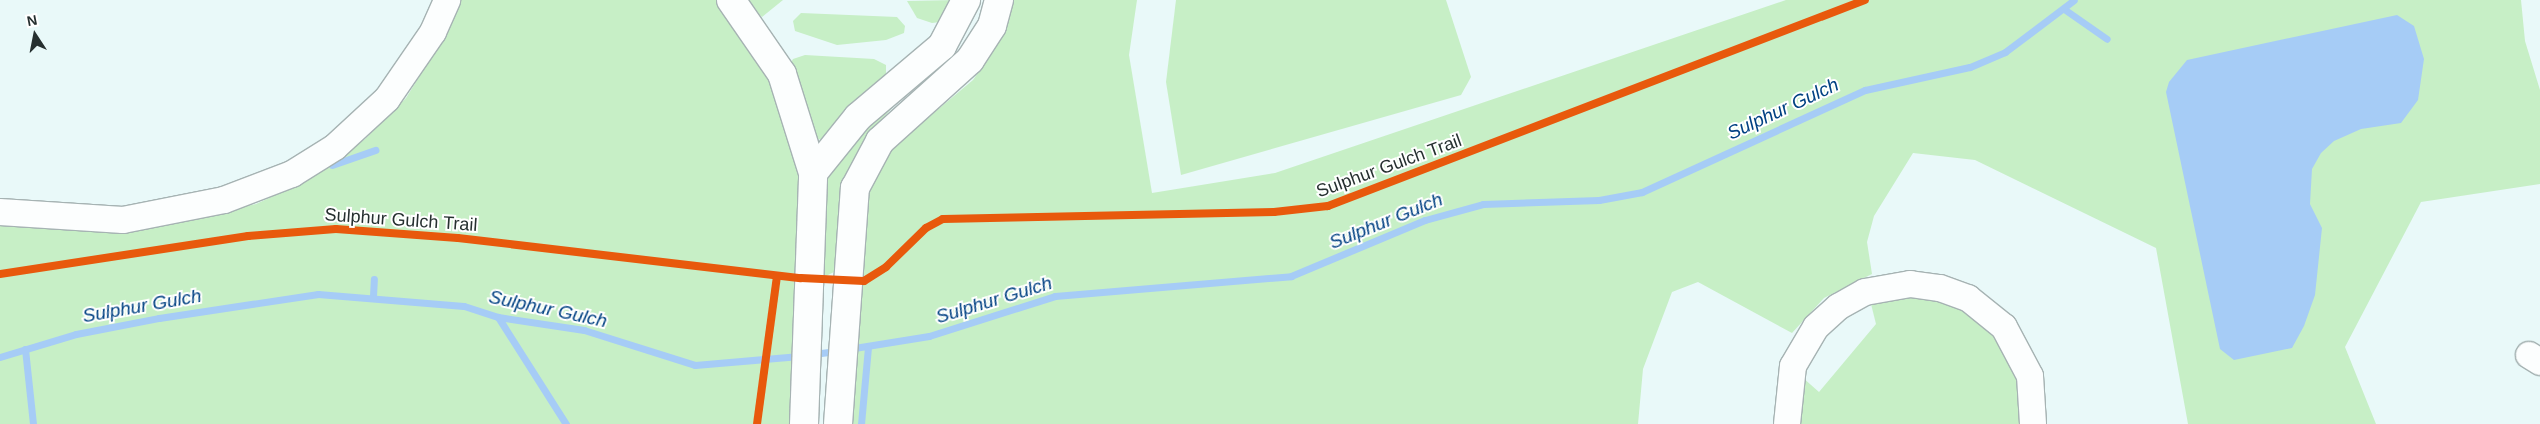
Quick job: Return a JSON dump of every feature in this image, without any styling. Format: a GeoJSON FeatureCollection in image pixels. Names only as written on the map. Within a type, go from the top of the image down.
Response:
{"type":"FeatureCollection","features":[{"type":"Feature","properties":{"kind":"street"},"geometry":{"type":"LineString","coordinates":[[0,212],[123,220],[224,200],[292,174],[341,142],[387,99],[433,32],[447,0]]}},
{"type":"Feature","properties":{"kind":"street"},"geometry":{"type":"LineString","coordinates":[[731,0],[782,74],[813,173],[811,296],[805,415]]}},
{"type":"Feature","properties":{"kind":"street"},"geometry":{"type":"LineString","coordinates":[[813,173],[858,117],[942,46],[966,0]]}},
{"type":"Feature","properties":{"kind":"street"},"geometry":{"type":"LineString","coordinates":[[838,414],[852,205],[862,171],[896,124],[970,60],[992,26],[999,0]]}},
{"type":"Feature","properties":{"kind":"street"},"geometry":{"type":"LineString","coordinates":[[1787,424],[1793,366],[1816,327],[1838,307],[1865,292],[1910,284],[1954,292],[1981,306],[2004,327],[2030,376],[2033,424]]}},
{"type":"Feature","properties":{"kind":"green space"},"geometry":{"type":"Polygon","coordinates":[[[458,0],[722,0],[766,63],[801,179],[791,424],[0,424],[0,225],[121,233],[256,204],[308,180],[365,139],[406,98],[442,40],[458,0]]]}},
{"type":"Feature","properties":{"kind":"green space"},"geometry":{"type":"Polygon","coordinates":[[[742,0],[783,0],[762,17],[742,0]]]}},
{"type":"Feature","properties":{"kind":"green space"},"geometry":{"type":"Polygon","coordinates":[[[957,0],[940,22],[932,23],[917,18],[907,1],[957,0]]]}},
{"type":"Feature","properties":{"kind":"green space"},"geometry":{"type":"Polygon","coordinates":[[[1013,0],[1137,0],[1129,55],[1152,193],[1275,173],[1786,0],[2521,0],[2525,41],[2540,90],[2540,184],[2421,202],[2345,347],[2376,424],[2188,424],[2156,248],[1975,160],[1913,153],[1874,216],[1867,242],[1872,274],[1824,298],[1792,333],[1698,282],[1672,292],[1643,369],[1638,424],[848,424],[864,195],[886,153],[973,80],[995,48],[1013,0]]]}},
{"type":"Feature","properties":{"kind":"green space"},"geometry":{"type":"Polygon","coordinates":[[[1176,0],[1446,0],[1471,77],[1461,95],[1181,175],[1166,82],[1176,0]]]}},
{"type":"Feature","properties":{"kind":"green space"},"geometry":{"type":"Polygon","coordinates":[[[801,13],[897,17],[905,26],[904,33],[886,40],[837,45],[795,31],[793,21],[801,13]]]}},
{"type":"Feature","properties":{"kind":"green space"},"geometry":{"type":"Polygon","coordinates":[[[805,55],[874,59],[886,65],[886,80],[828,140],[815,139],[789,66],[793,59],[805,55]]]}},
{"type":"Feature","properties":{"kind":"green space"},"geometry":{"type":"Polygon","coordinates":[[[901,98],[876,126],[838,270],[826,276],[823,275],[825,180],[847,142],[901,98]]]}},
{"type":"Feature","properties":{"kind":"green space"},"geometry":{"type":"Polygon","coordinates":[[[1917,293],[1982,316],[2015,363],[2026,424],[1794,424],[1802,377],[1819,392],[1876,324],[1870,300],[1917,293]]]}},
{"type":"Feature","properties":{"kind":"water"},"geometry":{"type":"Polygon","coordinates":[[[2397,15],[2414,26],[2424,59],[2418,100],[2401,123],[2361,129],[2334,141],[2321,153],[2312,169],[2310,204],[2322,228],[2315,295],[2304,326],[2292,348],[2234,360],[2220,349],[2166,92],[2169,82],[2187,60],[2397,15]]]}},
{"type":"Feature","properties":{"kind":"waterway","name":"Sulphur Gulch"},"geometry":{"type":"LineString","coordinates":[[848,349],[929,336],[1055,296],[1291,276],[1425,220],[1483,204],[1599,200],[1642,192],[1865,90],[1970,67],[2005,52],[2074,0]]}},
{"type":"Feature","properties":{"kind":"waterway"},"geometry":{"type":"LineString","coordinates":[[2064,9],[2107,39]]}},
{"type":"Feature","properties":{"kind":"waterway"},"geometry":{"type":"LineString","coordinates":[[332,165],[375,150]]}},
{"type":"Feature","properties":{"kind":"waterway"},"geometry":{"type":"LineString","coordinates":[[373,296],[374,279]]}},
{"type":"Feature","properties":{"kind":"waterway","name":"Sulphur Gulch"},"geometry":{"type":"LineString","coordinates":[[0,357],[76,334],[159,318],[318,294],[464,306],[498,317],[584,330],[695,365],[800,356]]}},
{"type":"Feature","properties":{"kind":"waterway"},"geometry":{"type":"LineString","coordinates":[[498,317],[566,424]]}},
{"type":"Feature","properties":{"kind":"waterway"},"geometry":{"type":"LineString","coordinates":[[861,424],[868,347]]}},
{"type":"Feature","properties":{"kind":"waterway"},"geometry":{"type":"LineString","coordinates":[[25,349],[33,424]]}},
{"type":"Feature","properties":{"kind":"waterway","name":"Sulphur Gulch"},"geometry":{"type":"LineString","coordinates":[[813,354],[837,351]]}},
{"type":"Feature","properties":{"kind":"cycle path","name":"Sulphur Gulch Trail"},"geometry":{"type":"LineString","coordinates":[[0,274],[248,236],[336,229],[458,238],[801,278],[864,281],[886,267],[926,228],[943,219],[1274,212],[1328,206],[1865,0]]}},
{"type":"Feature","properties":{"kind":"cycle path"},"geometry":{"type":"LineString","coordinates":[[757,424],[777,276]]}}]}
